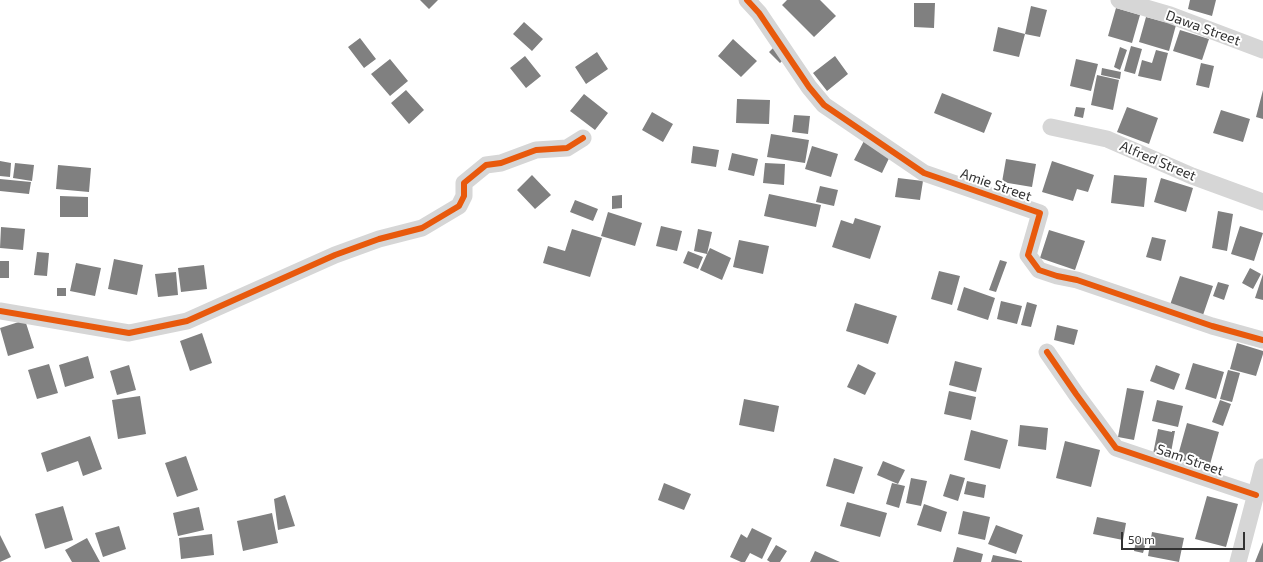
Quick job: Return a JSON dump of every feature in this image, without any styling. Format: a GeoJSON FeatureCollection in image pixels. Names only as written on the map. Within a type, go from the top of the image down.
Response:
{"type":"FeatureCollection","features":[{"type":"Feature","properties":{"kind":"street","name":"Amie Street"},"geometry":{"type":"LineString","coordinates":[[747,0],[759,13],[809,87],[824,105],[924,173],[1040,213],[1028,256],[1039,270],[1057,276],[1077,280],[1212,326],[1263,340]]}},
{"type":"Feature","properties":{"kind":"street","name":"Dawa Street"},"geometry":{"type":"LineString","coordinates":[[1119,0],[1170,15],[1263,50]]}},
{"type":"Feature","properties":{"kind":"street","name":"Alfred Street"},"geometry":{"type":"LineString","coordinates":[[1051,127],[1107,139],[1192,176],[1263,202]]}},
{"type":"Feature","properties":{"kind":"street"},"geometry":{"type":"LineString","coordinates":[[0,311],[129,333],[188,321],[334,255],[379,239],[422,228],[459,206],[464,196],[464,183],[486,165],[501,163],[536,150],[567,148],[583,138]]}},
{"type":"Feature","properties":{"kind":"street","name":"Sam Street"},"geometry":{"type":"LineString","coordinates":[[1047,352],[1116,448],[1256,495]]}},
{"type":"Feature","properties":{"kind":"street"},"geometry":{"type":"LineString","coordinates":[[1238,562],[1263,467]]}},
{"type":"Feature","properties":{"kind":"building"},"geometry":{"type":"Polygon","coordinates":[[[420,0],[438,0],[429,9],[420,0]]]}},
{"type":"Feature","properties":{"kind":"building"},"geometry":{"type":"Polygon","coordinates":[[[787,0],[820,0],[836,16],[814,37],[782,5],[787,0]]]}},
{"type":"Feature","properties":{"kind":"building"},"geometry":{"type":"Polygon","coordinates":[[[1190,0],[1216,0],[1212,16],[1188,9],[1190,0]]]}},
{"type":"Feature","properties":{"kind":"building"},"geometry":{"type":"Polygon","coordinates":[[[914,3],[935,3],[934,28],[914,27],[914,3]]]}},
{"type":"Feature","properties":{"kind":"building"},"geometry":{"type":"Polygon","coordinates":[[[1031,6],[1047,10],[1040,37],[1025,34],[1031,6]]]}},
{"type":"Feature","properties":{"kind":"building"},"geometry":{"type":"Polygon","coordinates":[[[1116,8],[1140,15],[1132,43],[1108,36],[1116,8]]]}},
{"type":"Feature","properties":{"kind":"building"},"geometry":{"type":"Polygon","coordinates":[[[1146,17],[1176,25],[1169,51],[1139,42],[1146,17]]]}},
{"type":"Feature","properties":{"kind":"building"},"geometry":{"type":"Polygon","coordinates":[[[524,22],[543,39],[532,51],[513,34],[524,22]]]}},
{"type":"Feature","properties":{"kind":"building"},"geometry":{"type":"Polygon","coordinates":[[[998,27],[1025,34],[1019,57],[993,51],[998,27]]]}},
{"type":"Feature","properties":{"kind":"building"},"geometry":{"type":"Polygon","coordinates":[[[1180,30],[1209,39],[1202,60],[1173,51],[1180,30]]]}},
{"type":"Feature","properties":{"kind":"building"},"geometry":{"type":"Polygon","coordinates":[[[360,38],[376,59],[364,68],[348,47],[360,38]]]}},
{"type":"Feature","properties":{"kind":"building"},"geometry":{"type":"Polygon","coordinates":[[[733,39],[757,61],[741,77],[718,56],[733,39]]]}},
{"type":"Feature","properties":{"kind":"building"},"geometry":{"type":"Polygon","coordinates":[[[1131,46],[1142,49],[1135,74],[1124,71],[1131,46]]]}},
{"type":"Feature","properties":{"kind":"building"},"geometry":{"type":"Polygon","coordinates":[[[774,47],[786,57],[780,63],[769,52],[774,47]]]}},
{"type":"Feature","properties":{"kind":"building"},"geometry":{"type":"Polygon","coordinates":[[[1120,47],[1127,50],[1120,70],[1114,67],[1120,47]]]}},
{"type":"Feature","properties":{"kind":"building"},"geometry":{"type":"Polygon","coordinates":[[[1156,50],[1168,53],[1161,81],[1138,76],[1142,60],[1152,63],[1156,50]]]}},
{"type":"Feature","properties":{"kind":"building"},"geometry":{"type":"Polygon","coordinates":[[[597,52],[608,69],[586,84],[575,67],[597,52]]]}},
{"type":"Feature","properties":{"kind":"building"},"geometry":{"type":"Polygon","coordinates":[[[525,56],[541,76],[526,88],[510,68],[525,56]]]}},
{"type":"Feature","properties":{"kind":"building"},"geometry":{"type":"Polygon","coordinates":[[[835,56],[848,74],[827,91],[813,73],[835,56]]]}},
{"type":"Feature","properties":{"kind":"building"},"geometry":{"type":"Polygon","coordinates":[[[390,59],[408,81],[390,96],[371,74],[390,59]]]}},
{"type":"Feature","properties":{"kind":"building"},"geometry":{"type":"Polygon","coordinates":[[[1076,59],[1098,64],[1091,91],[1070,86],[1076,59]]]}},
{"type":"Feature","properties":{"kind":"building"},"geometry":{"type":"Polygon","coordinates":[[[1201,63],[1214,66],[1209,88],[1196,85],[1201,63]]]}},
{"type":"Feature","properties":{"kind":"building"},"geometry":{"type":"Polygon","coordinates":[[[1102,68],[1121,72],[1120,79],[1101,75],[1102,68]]]}},
{"type":"Feature","properties":{"kind":"building"},"geometry":{"type":"Polygon","coordinates":[[[1097,75],[1119,80],[1113,110],[1091,105],[1097,75]]]}},
{"type":"Feature","properties":{"kind":"building"},"geometry":{"type":"Polygon","coordinates":[[[406,90],[424,110],[409,124],[391,103],[406,90]]]}},
{"type":"Feature","properties":{"kind":"building"},"geometry":{"type":"Polygon","coordinates":[[[1263,90],[1263,119],[1256,117],[1263,90]]]}},
{"type":"Feature","properties":{"kind":"building"},"geometry":{"type":"Polygon","coordinates":[[[942,93],[992,113],[984,133],[934,113],[942,93]]]}},
{"type":"Feature","properties":{"kind":"building"},"geometry":{"type":"Polygon","coordinates":[[[584,94],[608,113],[595,130],[570,111],[584,94]]]}},
{"type":"Feature","properties":{"kind":"building"},"geometry":{"type":"Polygon","coordinates":[[[737,99],[770,100],[769,124],[736,123],[737,99]]]}},
{"type":"Feature","properties":{"kind":"building"},"geometry":{"type":"Polygon","coordinates":[[[1076,107],[1085,108],[1083,118],[1074,116],[1076,107]]]}},
{"type":"Feature","properties":{"kind":"building"},"geometry":{"type":"Polygon","coordinates":[[[1127,107],[1158,118],[1149,144],[1117,132],[1127,107]]]}},
{"type":"Feature","properties":{"kind":"building"},"geometry":{"type":"Polygon","coordinates":[[[1221,110],[1250,119],[1243,142],[1213,133],[1221,110]]]}},
{"type":"Feature","properties":{"kind":"building"},"geometry":{"type":"Polygon","coordinates":[[[652,112],[673,124],[663,142],[642,130],[652,112]]]}},
{"type":"Feature","properties":{"kind":"building"},"geometry":{"type":"Polygon","coordinates":[[[794,115],[810,116],[808,134],[792,132],[794,115]]]}},
{"type":"Feature","properties":{"kind":"building"},"geometry":{"type":"Polygon","coordinates":[[[771,134],[809,140],[805,163],[767,157],[771,134]]]}},
{"type":"Feature","properties":{"kind":"building"},"geometry":{"type":"Polygon","coordinates":[[[865,139],[892,152],[882,173],[854,160],[865,139]]]}},
{"type":"Feature","properties":{"kind":"building"},"geometry":{"type":"Polygon","coordinates":[[[693,146],[719,150],[716,167],[691,163],[693,146]]]}},
{"type":"Feature","properties":{"kind":"building"},"geometry":{"type":"Polygon","coordinates":[[[812,146],[838,154],[831,177],[805,169],[812,146]]]}},
{"type":"Feature","properties":{"kind":"building"},"geometry":{"type":"Polygon","coordinates":[[[732,153],[758,159],[754,176],[728,170],[732,153]]]}},
{"type":"Feature","properties":{"kind":"building"},"geometry":{"type":"Polygon","coordinates":[[[1006,159],[1036,164],[1032,187],[1002,182],[1006,159]]]}},
{"type":"Feature","properties":{"kind":"building"},"geometry":{"type":"Polygon","coordinates":[[[0,161],[11,163],[10,177],[0,176],[0,161]]]}},
{"type":"Feature","properties":{"kind":"building"},"geometry":{"type":"Polygon","coordinates":[[[1052,161],[1094,175],[1088,192],[1077,189],[1073,201],[1042,192],[1052,161]]]}},
{"type":"Feature","properties":{"kind":"building"},"geometry":{"type":"Polygon","coordinates":[[[15,163],[34,165],[32,181],[13,178],[15,163]]]}},
{"type":"Feature","properties":{"kind":"building"},"geometry":{"type":"Polygon","coordinates":[[[765,163],[785,164],[784,185],[763,183],[765,163]]]}},
{"type":"Feature","properties":{"kind":"building"},"geometry":{"type":"Polygon","coordinates":[[[58,165],[91,168],[89,192],[56,189],[58,165]]]}},
{"type":"Feature","properties":{"kind":"building"},"geometry":{"type":"Polygon","coordinates":[[[532,175],[551,195],[535,209],[517,190],[532,175]]]}},
{"type":"Feature","properties":{"kind":"building"},"geometry":{"type":"Polygon","coordinates":[[[1114,175],[1147,178],[1144,207],[1111,203],[1114,175]]]}},
{"type":"Feature","properties":{"kind":"building"},"geometry":{"type":"Polygon","coordinates":[[[898,178],[923,181],[920,200],[895,197],[898,178]]]}},
{"type":"Feature","properties":{"kind":"building"},"geometry":{"type":"Polygon","coordinates":[[[1161,178],[1193,188],[1186,212],[1154,202],[1161,178]]]}},
{"type":"Feature","properties":{"kind":"building"},"geometry":{"type":"Polygon","coordinates":[[[0,179],[31,182],[29,194],[0,191],[0,179]]]}},
{"type":"Feature","properties":{"kind":"building"},"geometry":{"type":"Polygon","coordinates":[[[820,186],[838,190],[834,206],[816,202],[820,186]]]}},
{"type":"Feature","properties":{"kind":"building"},"geometry":{"type":"Polygon","coordinates":[[[769,194],[821,205],[816,227],[764,216],[769,194]]]}},
{"type":"Feature","properties":{"kind":"building"},"geometry":{"type":"Polygon","coordinates":[[[622,195],[622,208],[612,209],[612,196],[622,195]]]}},
{"type":"Feature","properties":{"kind":"building"},"geometry":{"type":"Polygon","coordinates":[[[60,196],[88,197],[88,217],[60,217],[60,196]]]}},
{"type":"Feature","properties":{"kind":"building"},"geometry":{"type":"Polygon","coordinates":[[[575,200],[598,209],[593,221],[570,212],[575,200]]]}},
{"type":"Feature","properties":{"kind":"building"},"geometry":{"type":"Polygon","coordinates":[[[1218,211],[1233,214],[1227,251],[1212,248],[1218,211]]]}},
{"type":"Feature","properties":{"kind":"building"},"geometry":{"type":"Polygon","coordinates":[[[608,212],[642,223],[635,246],[601,236],[608,212]]]}},
{"type":"Feature","properties":{"kind":"building"},"geometry":{"type":"Polygon","coordinates":[[[855,218],[881,226],[870,259],[832,247],[841,220],[853,224],[855,218]]]}},
{"type":"Feature","properties":{"kind":"building"},"geometry":{"type":"Polygon","coordinates":[[[661,226],[682,231],[677,251],[656,246],[661,226]]]}},
{"type":"Feature","properties":{"kind":"building"},"geometry":{"type":"Polygon","coordinates":[[[1240,226],[1263,233],[1254,261],[1231,254],[1240,226]]]}},
{"type":"Feature","properties":{"kind":"building"},"geometry":{"type":"Polygon","coordinates":[[[1,227],[25,229],[23,250],[0,248],[1,227]]]}},
{"type":"Feature","properties":{"kind":"building"},"geometry":{"type":"Polygon","coordinates":[[[572,229],[602,238],[590,277],[543,263],[548,246],[565,251],[572,229]]]}},
{"type":"Feature","properties":{"kind":"building"},"geometry":{"type":"Polygon","coordinates":[[[698,229],[712,232],[707,254],[694,251],[698,229]]]}},
{"type":"Feature","properties":{"kind":"building"},"geometry":{"type":"Polygon","coordinates":[[[1049,230],[1085,241],[1075,270],[1040,258],[1049,230]]]}},
{"type":"Feature","properties":{"kind":"building"},"geometry":{"type":"Polygon","coordinates":[[[1152,237],[1166,240],[1161,261],[1146,257],[1152,237]]]}},
{"type":"Feature","properties":{"kind":"building"},"geometry":{"type":"Polygon","coordinates":[[[739,240],[769,246],[763,274],[733,267],[739,240]]]}},
{"type":"Feature","properties":{"kind":"building"},"geometry":{"type":"Polygon","coordinates":[[[710,248],[731,258],[722,280],[700,270],[710,248]]]}},
{"type":"Feature","properties":{"kind":"building"},"geometry":{"type":"Polygon","coordinates":[[[688,251],[703,257],[698,269],[683,263],[688,251]]]}},
{"type":"Feature","properties":{"kind":"building"},"geometry":{"type":"Polygon","coordinates":[[[37,252],[49,253],[47,276],[34,275],[37,252]]]}},
{"type":"Feature","properties":{"kind":"building"},"geometry":{"type":"Polygon","coordinates":[[[114,259],[143,265],[137,295],[108,289],[114,259]]]}},
{"type":"Feature","properties":{"kind":"building"},"geometry":{"type":"Polygon","coordinates":[[[1000,260],[1007,262],[996,292],[989,290],[1000,260]]]}},
{"type":"Feature","properties":{"kind":"building"},"geometry":{"type":"Polygon","coordinates":[[[0,261],[9,261],[9,278],[0,278],[0,261]]]}},
{"type":"Feature","properties":{"kind":"building"},"geometry":{"type":"Polygon","coordinates":[[[76,263],[101,268],[95,296],[70,291],[76,263]]]}},
{"type":"Feature","properties":{"kind":"building"},"geometry":{"type":"Polygon","coordinates":[[[204,265],[207,289],[181,292],[178,268],[204,265]]]}},
{"type":"Feature","properties":{"kind":"building"},"geometry":{"type":"Polygon","coordinates":[[[1250,268],[1261,274],[1253,289],[1242,283],[1250,268]]]}},
{"type":"Feature","properties":{"kind":"building"},"geometry":{"type":"Polygon","coordinates":[[[939,271],[960,276],[952,305],[931,299],[939,271]]]}},
{"type":"Feature","properties":{"kind":"building"},"geometry":{"type":"Polygon","coordinates":[[[176,272],[178,295],[158,297],[155,274],[176,272]]]}},
{"type":"Feature","properties":{"kind":"building"},"geometry":{"type":"Polygon","coordinates":[[[1263,274],[1263,300],[1255,298],[1263,274]]]}},
{"type":"Feature","properties":{"kind":"building"},"geometry":{"type":"Polygon","coordinates":[[[1180,276],[1213,286],[1203,315],[1170,305],[1180,276]]]}},
{"type":"Feature","properties":{"kind":"building"},"geometry":{"type":"Polygon","coordinates":[[[1218,282],[1229,285],[1224,300],[1213,296],[1218,282]]]}},
{"type":"Feature","properties":{"kind":"building"},"geometry":{"type":"Polygon","coordinates":[[[964,287],[995,298],[988,320],[957,310],[964,287]]]}},
{"type":"Feature","properties":{"kind":"building"},"geometry":{"type":"Polygon","coordinates":[[[57,288],[66,288],[66,296],[57,296],[57,288]]]}},
{"type":"Feature","properties":{"kind":"building"},"geometry":{"type":"Polygon","coordinates":[[[1001,301],[1022,306],[1017,324],[997,319],[1001,301]]]}},
{"type":"Feature","properties":{"kind":"building"},"geometry":{"type":"Polygon","coordinates":[[[1027,302],[1037,305],[1031,327],[1021,325],[1027,302]]]}},
{"type":"Feature","properties":{"kind":"building"},"geometry":{"type":"Polygon","coordinates":[[[855,303],[897,316],[888,344],[846,331],[855,303]]]}},
{"type":"Feature","properties":{"kind":"building"},"geometry":{"type":"Polygon","coordinates":[[[25,320],[34,348],[8,356],[0,328],[25,320]]]}},
{"type":"Feature","properties":{"kind":"building"},"geometry":{"type":"Polygon","coordinates":[[[1057,325],[1078,330],[1074,345],[1054,340],[1057,325]]]}},
{"type":"Feature","properties":{"kind":"building"},"geometry":{"type":"Polygon","coordinates":[[[202,333],[212,363],[190,371],[180,341],[202,333]]]}},
{"type":"Feature","properties":{"kind":"building"},"geometry":{"type":"Polygon","coordinates":[[[1237,343],[1263,351],[1256,376],[1230,369],[1237,343]]]}},
{"type":"Feature","properties":{"kind":"building"},"geometry":{"type":"Polygon","coordinates":[[[88,356],[94,378],[65,387],[59,365],[88,356]]]}},
{"type":"Feature","properties":{"kind":"building"},"geometry":{"type":"Polygon","coordinates":[[[955,361],[982,368],[976,392],[949,385],[955,361]]]}},
{"type":"Feature","properties":{"kind":"building"},"geometry":{"type":"Polygon","coordinates":[[[1193,363],[1224,372],[1216,399],[1185,389],[1193,363]]]}},
{"type":"Feature","properties":{"kind":"building"},"geometry":{"type":"Polygon","coordinates":[[[49,364],[58,393],[37,399],[28,370],[49,364]]]}},
{"type":"Feature","properties":{"kind":"building"},"geometry":{"type":"Polygon","coordinates":[[[858,364],[876,373],[865,395],[847,387],[858,364]]]}},
{"type":"Feature","properties":{"kind":"building"},"geometry":{"type":"Polygon","coordinates":[[[129,365],[136,390],[117,395],[110,371],[129,365]]]}},
{"type":"Feature","properties":{"kind":"building"},"geometry":{"type":"Polygon","coordinates":[[[1156,365],[1180,374],[1174,390],[1150,381],[1156,365]]]}},
{"type":"Feature","properties":{"kind":"building"},"geometry":{"type":"Polygon","coordinates":[[[1228,370],[1240,373],[1232,402],[1220,399],[1228,370]]]}},
{"type":"Feature","properties":{"kind":"building"},"geometry":{"type":"Polygon","coordinates":[[[1127,388],[1144,391],[1134,440],[1118,437],[1127,388]]]}},
{"type":"Feature","properties":{"kind":"building"},"geometry":{"type":"Polygon","coordinates":[[[949,391],[976,397],[971,420],[944,414],[949,391]]]}},
{"type":"Feature","properties":{"kind":"building"},"geometry":{"type":"Polygon","coordinates":[[[140,396],[146,434],[118,439],[112,400],[140,396]]]}},
{"type":"Feature","properties":{"kind":"building"},"geometry":{"type":"Polygon","coordinates":[[[744,399],[779,406],[774,432],[739,425],[744,399]]]}},
{"type":"Feature","properties":{"kind":"building"},"geometry":{"type":"Polygon","coordinates":[[[1157,400],[1183,406],[1178,427],[1152,421],[1157,400]]]}},
{"type":"Feature","properties":{"kind":"building"},"geometry":{"type":"Polygon","coordinates":[[[1220,400],[1231,404],[1223,426],[1212,422],[1220,400]]]}},
{"type":"Feature","properties":{"kind":"building"},"geometry":{"type":"Polygon","coordinates":[[[1187,423],[1219,432],[1209,468],[1177,459],[1187,423]]]}},
{"type":"Feature","properties":{"kind":"building"},"geometry":{"type":"Polygon","coordinates":[[[1020,425],[1048,428],[1046,450],[1018,446],[1020,425]]]}},
{"type":"Feature","properties":{"kind":"building"},"geometry":{"type":"Polygon","coordinates":[[[1158,429],[1172,432],[1175,431],[1169,463],[1152,459],[1158,429]]]}},
{"type":"Feature","properties":{"kind":"building"},"geometry":{"type":"Polygon","coordinates":[[[971,430],[1008,440],[1000,469],[964,460],[971,430]]]}},
{"type":"Feature","properties":{"kind":"building"},"geometry":{"type":"Polygon","coordinates":[[[90,436],[102,469],[83,476],[78,461],[47,472],[41,453],[90,436]]]}},
{"type":"Feature","properties":{"kind":"building"},"geometry":{"type":"Polygon","coordinates":[[[1065,441],[1100,450],[1091,487],[1056,478],[1065,441]]]}},
{"type":"Feature","properties":{"kind":"building"},"geometry":{"type":"Polygon","coordinates":[[[186,456],[198,490],[177,497],[165,463],[186,456]]]}},
{"type":"Feature","properties":{"kind":"building"},"geometry":{"type":"Polygon","coordinates":[[[834,458],[863,467],[854,494],[826,486],[834,458]]]}},
{"type":"Feature","properties":{"kind":"building"},"geometry":{"type":"Polygon","coordinates":[[[883,461],[905,470],[898,484],[877,475],[883,461]]]}},
{"type":"Feature","properties":{"kind":"building"},"geometry":{"type":"Polygon","coordinates":[[[950,474],[965,478],[958,501],[943,496],[950,474]]]}},
{"type":"Feature","properties":{"kind":"building"},"geometry":{"type":"Polygon","coordinates":[[[911,478],[927,481],[921,506],[906,503],[911,478]]]}},
{"type":"Feature","properties":{"kind":"building"},"geometry":{"type":"Polygon","coordinates":[[[967,481],[986,485],[984,498],[964,494],[967,481]]]}},
{"type":"Feature","properties":{"kind":"building"},"geometry":{"type":"Polygon","coordinates":[[[664,483],[691,494],[684,510],[658,500],[664,483]]]}},
{"type":"Feature","properties":{"kind":"building"},"geometry":{"type":"Polygon","coordinates":[[[892,483],[905,486],[899,508],[886,504],[892,483]]]}},
{"type":"Feature","properties":{"kind":"building"},"geometry":{"type":"Polygon","coordinates":[[[285,495],[295,526],[278,530],[274,499],[285,495]]]}},
{"type":"Feature","properties":{"kind":"building"},"geometry":{"type":"Polygon","coordinates":[[[1207,496],[1238,504],[1226,547],[1195,539],[1207,496]]]}},
{"type":"Feature","properties":{"kind":"building"},"geometry":{"type":"Polygon","coordinates":[[[847,502],[887,513],[880,537],[840,526],[847,502]]]}},
{"type":"Feature","properties":{"kind":"building"},"geometry":{"type":"Polygon","coordinates":[[[924,504],[947,512],[941,532],[917,525],[924,504]]]}},
{"type":"Feature","properties":{"kind":"building"},"geometry":{"type":"Polygon","coordinates":[[[63,506],[73,540],[45,549],[35,514],[63,506]]]}},
{"type":"Feature","properties":{"kind":"building"},"geometry":{"type":"Polygon","coordinates":[[[199,507],[204,530],[178,536],[173,513],[199,507]]]}},
{"type":"Feature","properties":{"kind":"building"},"geometry":{"type":"Polygon","coordinates":[[[963,511],[990,517],[985,540],[958,534],[963,511]]]}},
{"type":"Feature","properties":{"kind":"building"},"geometry":{"type":"Polygon","coordinates":[[[272,513],[278,543],[243,551],[237,521],[272,513]]]}},
{"type":"Feature","properties":{"kind":"building"},"geometry":{"type":"Polygon","coordinates":[[[1097,517],[1126,523],[1123,540],[1093,534],[1097,517]]]}},
{"type":"Feature","properties":{"kind":"building"},"geometry":{"type":"Polygon","coordinates":[[[996,525],[1023,535],[1016,554],[988,544],[996,525]]]}},
{"type":"Feature","properties":{"kind":"building"},"geometry":{"type":"Polygon","coordinates":[[[119,526],[126,549],[103,557],[95,533],[119,526]]]}},
{"type":"Feature","properties":{"kind":"building"},"geometry":{"type":"Polygon","coordinates":[[[752,528],[772,538],[762,559],[750,553],[745,562],[741,562],[730,557],[741,534],[747,538],[752,528]]]}},
{"type":"Feature","properties":{"kind":"building"},"geometry":{"type":"Polygon","coordinates":[[[1152,532],[1184,538],[1179,562],[1148,556],[1152,532]]]}},
{"type":"Feature","properties":{"kind":"building"},"geometry":{"type":"Polygon","coordinates":[[[212,534],[214,555],[181,559],[179,538],[212,534]]]}},
{"type":"Feature","properties":{"kind":"building"},"geometry":{"type":"Polygon","coordinates":[[[0,535],[11,557],[0,562],[0,535]]]}},
{"type":"Feature","properties":{"kind":"building"},"geometry":{"type":"Polygon","coordinates":[[[1137,536],[1147,539],[1143,553],[1134,551],[1137,536]]]}},
{"type":"Feature","properties":{"kind":"building"},"geometry":{"type":"Polygon","coordinates":[[[87,538],[100,562],[72,562],[65,550],[87,538]]]}},
{"type":"Feature","properties":{"kind":"building"},"geometry":{"type":"Polygon","coordinates":[[[1263,542],[1263,562],[1255,562],[1263,542]]]}},
{"type":"Feature","properties":{"kind":"building"},"geometry":{"type":"Polygon","coordinates":[[[776,545],[787,551],[780,562],[770,562],[767,560],[776,545]]]}},
{"type":"Feature","properties":{"kind":"building"},"geometry":{"type":"Polygon","coordinates":[[[957,547],[983,554],[981,562],[953,562],[957,547]]]}},
{"type":"Feature","properties":{"kind":"building"},"geometry":{"type":"Polygon","coordinates":[[[815,551],[840,562],[810,562],[815,551]]]}},
{"type":"Feature","properties":{"kind":"building"},"geometry":{"type":"Polygon","coordinates":[[[993,555],[1022,561],[1022,562],[991,562],[993,555]]]}},
{"type":"Feature","properties":{"kind":"cycle path"},"geometry":{"type":"LineString","coordinates":[[747,0],[759,13],[809,87],[824,105],[924,173],[1040,213],[1028,255],[1039,270],[1057,276],[1077,280],[1212,326],[1263,340]]}},
{"type":"Feature","properties":{"kind":"cycle path"},"geometry":{"type":"LineString","coordinates":[[0,311],[129,333],[187,321],[335,255],[379,239],[422,228],[459,206],[464,196],[464,183],[486,165],[501,163],[536,150],[567,148],[583,138]]}},
{"type":"Feature","properties":{"kind":"cycle path"},"geometry":{"type":"LineString","coordinates":[[1047,352],[1116,448],[1256,495]]}}]}
